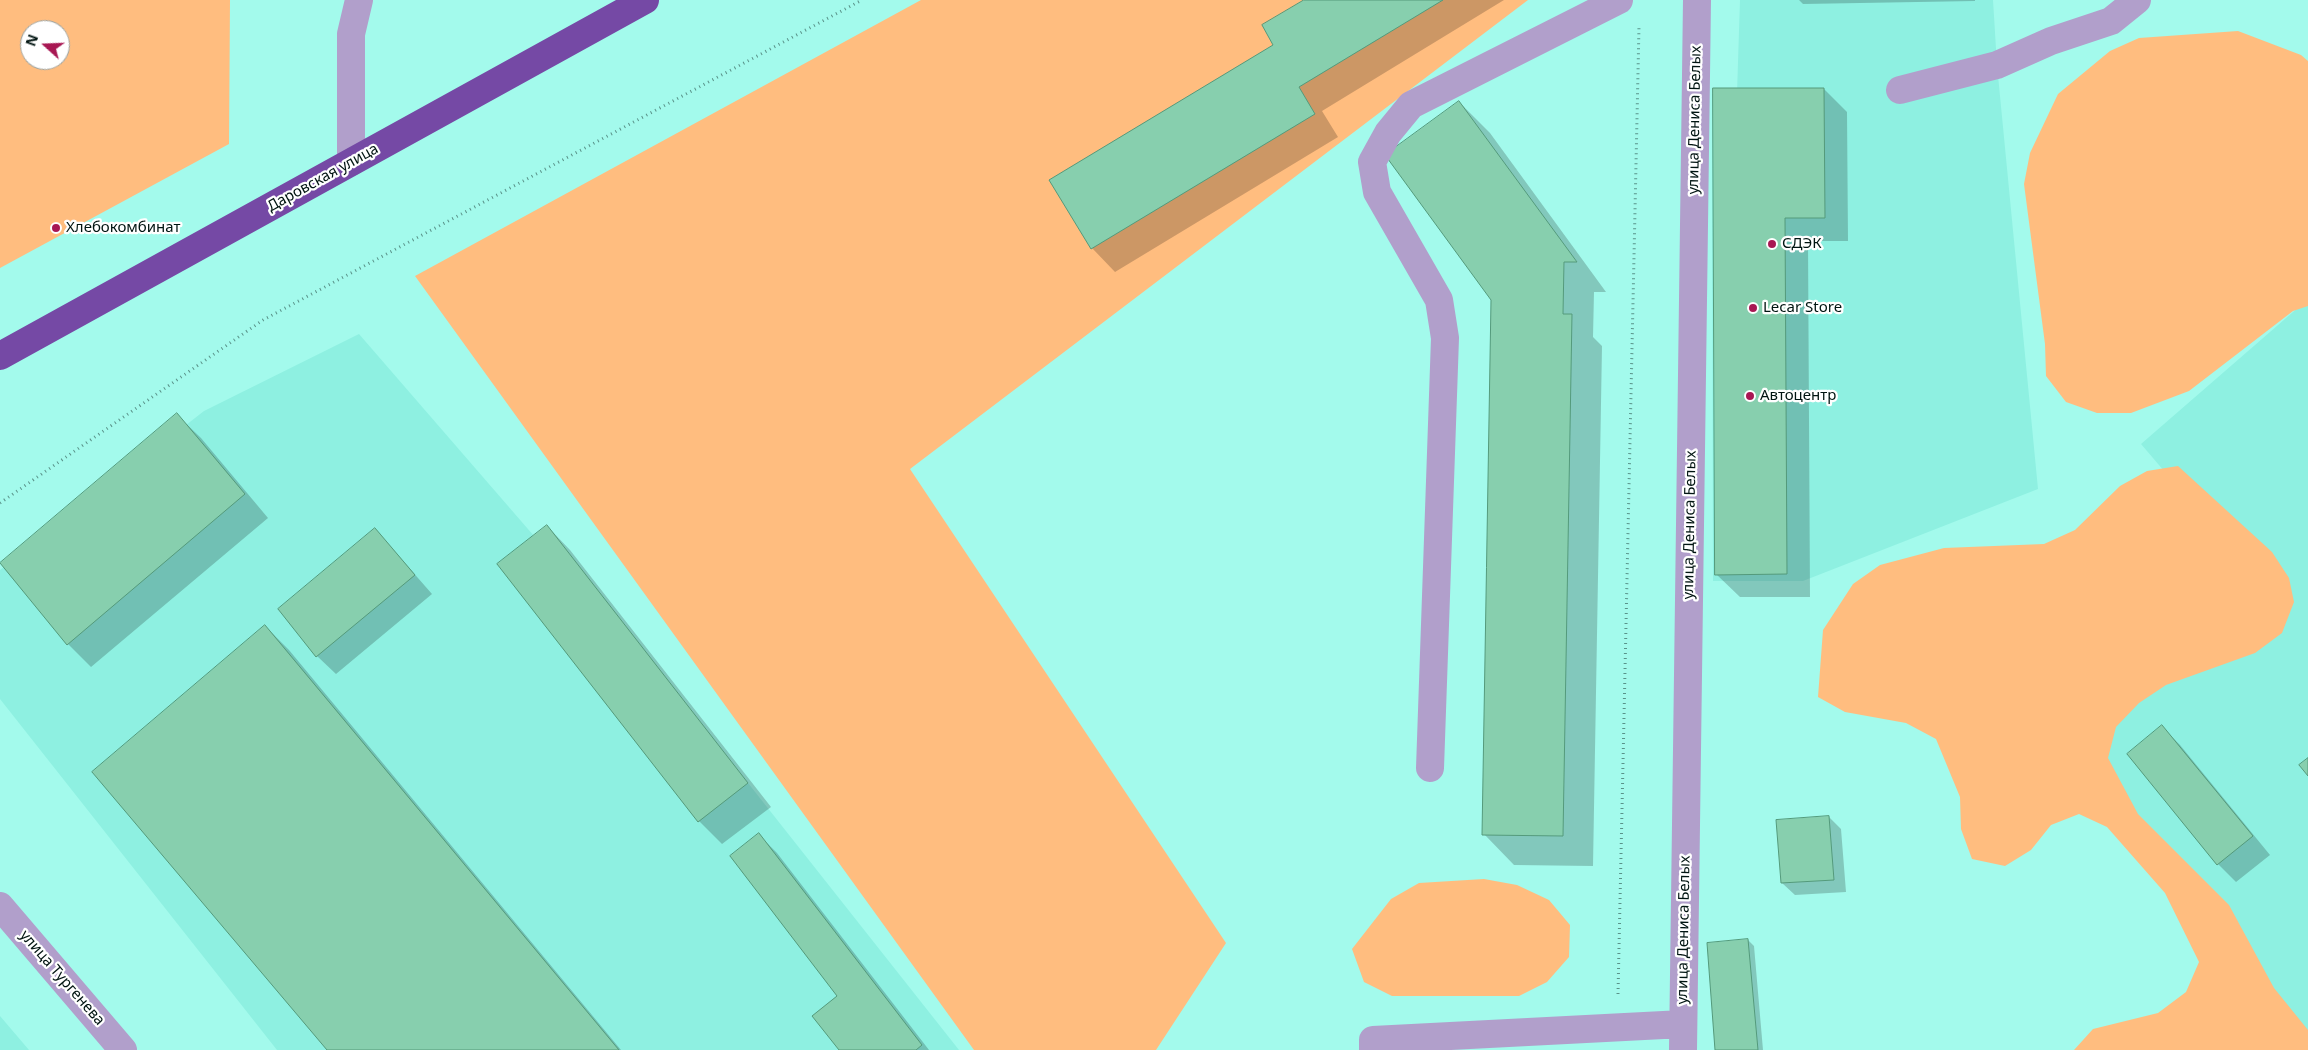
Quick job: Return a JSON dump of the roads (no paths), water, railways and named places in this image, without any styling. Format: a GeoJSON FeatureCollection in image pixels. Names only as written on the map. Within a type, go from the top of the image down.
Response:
{"type":"FeatureCollection","features":[{"type":"Feature","properties":{"kind":"highway","name":"Даровская улица"},"geometry":{"type":"LineString","coordinates":[[0,356],[645,0]]}},
{"type":"Feature","properties":{"kind":"street"},"geometry":{"type":"LineString","coordinates":[[351,162],[351,34],[359,0]]}},
{"type":"Feature","properties":{"kind":"street"},"geometry":{"type":"LineString","coordinates":[[1430,768],[1445,338],[1439,300],[1377,192],[1372,162],[1388,133],[1411,105],[1619,0]]}},
{"type":"Feature","properties":{"kind":"street","name":"улица Дениса Белых"},"geometry":{"type":"LineString","coordinates":[[1683,1037],[1697,0]]}},
{"type":"Feature","properties":{"kind":"street"},"geometry":{"type":"LineString","coordinates":[[1900,90],[1997,64],[2051,41],[2111,21],[2137,0]]}},
{"type":"Feature","properties":{"kind":"street","name":"улица Тургенева"},"geometry":{"type":"LineString","coordinates":[[0,906],[123,1050]]}},
{"type":"Feature","properties":{"kind":"street"},"geometry":{"type":"LineString","coordinates":[[1373,1050],[1373,1040],[1617,1027],[1683,1037]]}},
{"type":"Feature","properties":{"kind":"place","name":"Хлебокомбинат"},"geometry":{"type":"Point","coordinates":[56,228]}},
{"type":"Feature","properties":{"kind":"place","name":"СДЭК"},"geometry":{"type":"Point","coordinates":[1772,244]}},
{"type":"Feature","properties":{"kind":"place","name":"Lecar Store"},"geometry":{"type":"Point","coordinates":[1753,308]}},
{"type":"Feature","properties":{"kind":"place","name":"Автоцентр"},"geometry":{"type":"Point","coordinates":[1750,396]}}]}
